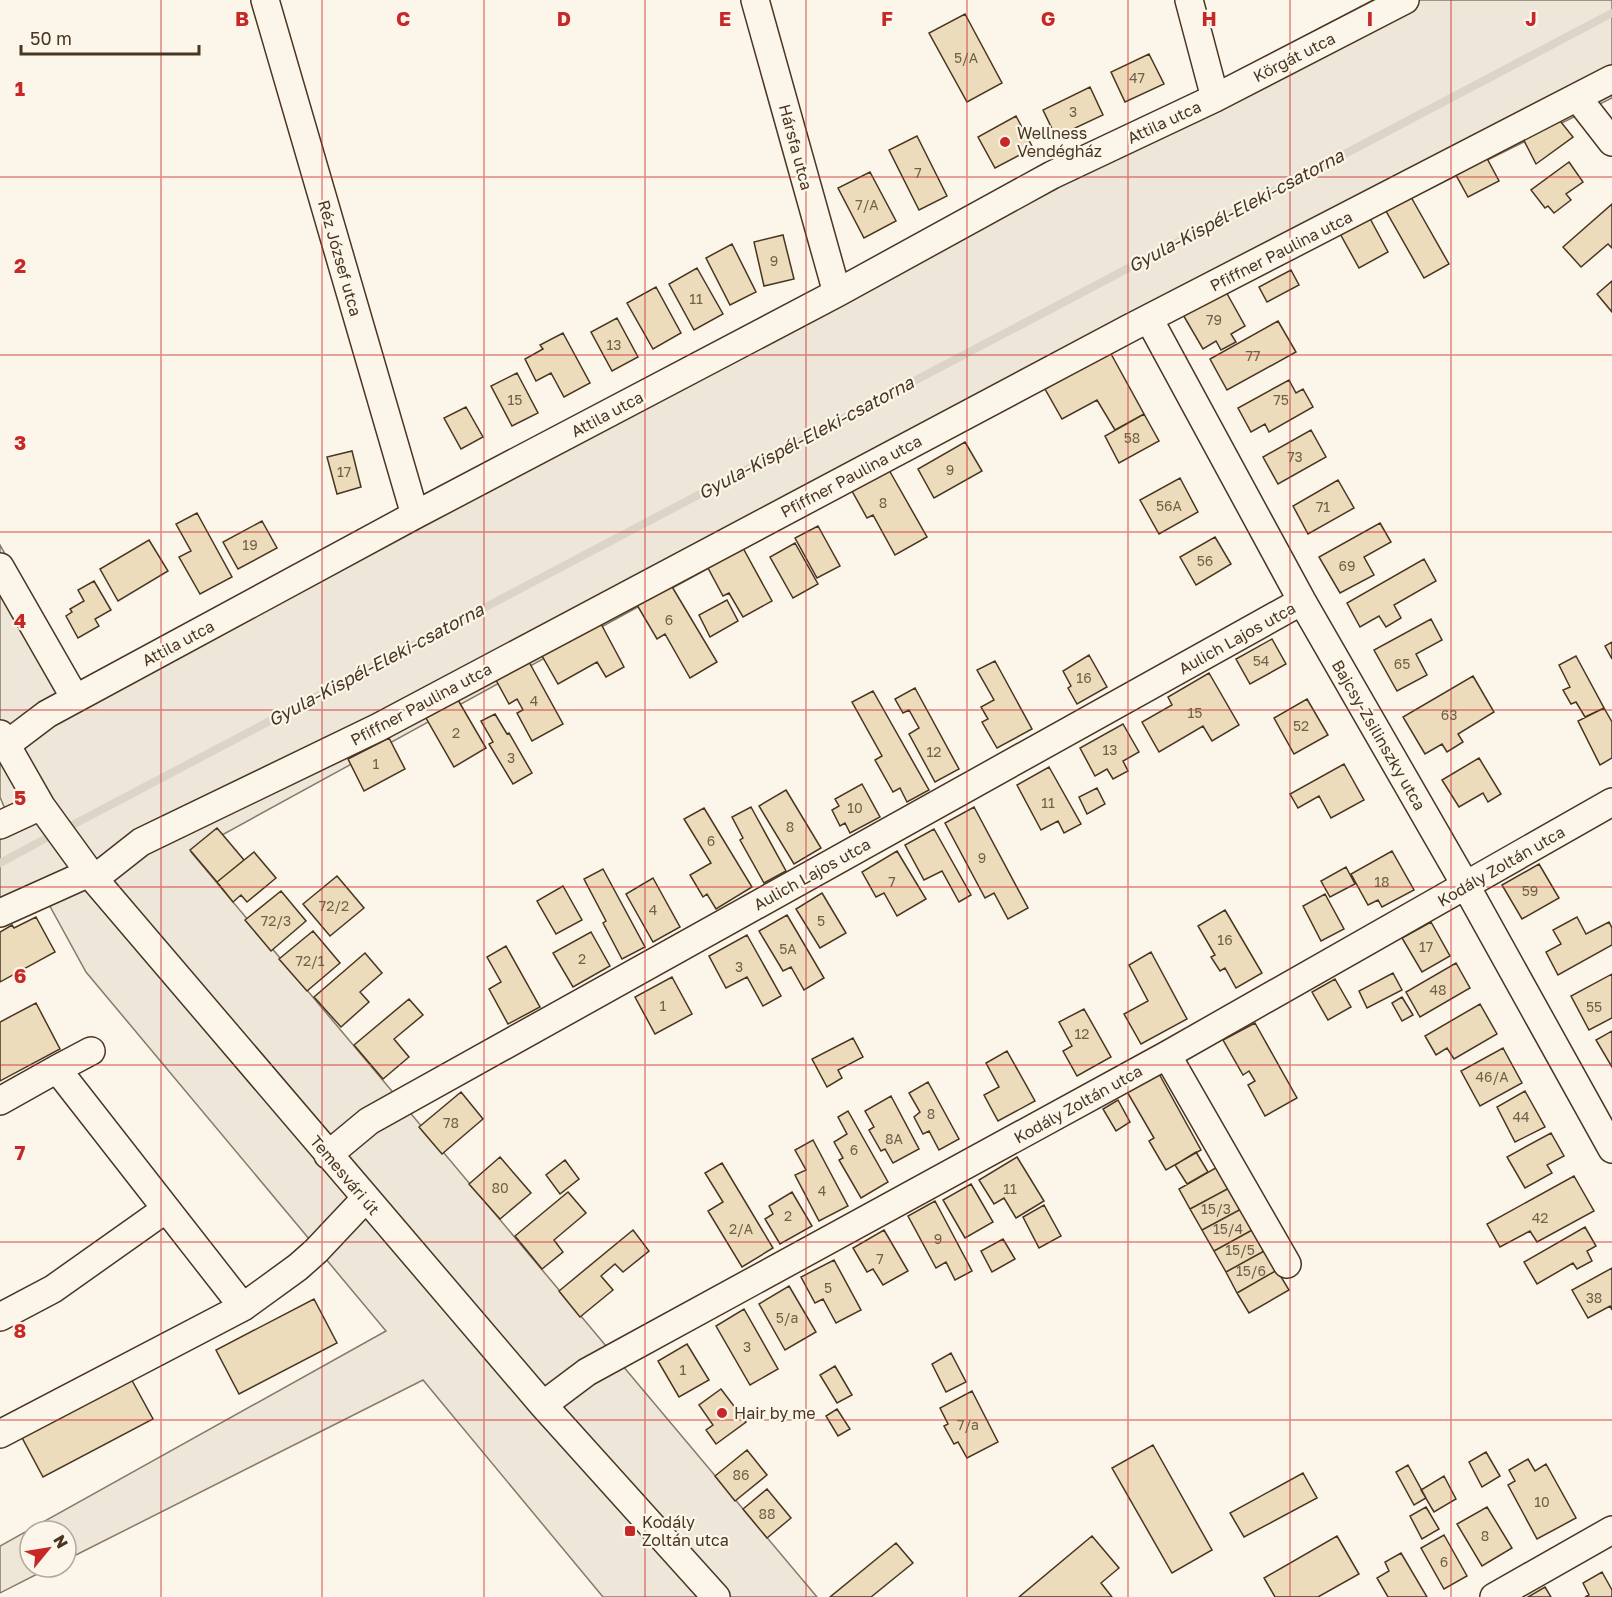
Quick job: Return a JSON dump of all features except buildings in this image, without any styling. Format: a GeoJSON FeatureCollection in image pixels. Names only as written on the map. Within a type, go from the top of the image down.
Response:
{"type":"FeatureCollection","features":[{"type":"Feature","properties":{"kind":"street","name":"Réz József utca"},"geometry":{"type":"LineString","coordinates":[[265,0],[415,515]]}},
{"type":"Feature","properties":{"kind":"street","name":"Hársfa utca"},"geometry":{"type":"LineString","coordinates":[[755,0],[837,293]]}},
{"type":"Feature","properties":{"kind":"street"},"geometry":{"type":"LineString","coordinates":[[1189,0],[1215,98]]}},
{"type":"Feature","properties":{"kind":"street","name":"Körgát utca"},"geometry":{"type":"LineString","coordinates":[[1215,98],[1405,0]]}},
{"type":"Feature","properties":{"kind":"street","name":"Pfiffner Paulina utca"},"geometry":{"type":"LineString","coordinates":[[0,913],[378,727],[1149,319],[1612,79]]}},
{"type":"Feature","properties":{"kind":"street","name":"Attila utca"},"geometry":{"type":"LineString","coordinates":[[2,740],[75,698],[415,515],[837,293],[1052,175],[1215,98]]}},
{"type":"Feature","properties":{"kind":"street"},"geometry":{"type":"LineString","coordinates":[[1577,98],[1612,142]]}},
{"type":"Feature","properties":{"kind":"street","name":"Bajcsy-Zsilinszky utca"},"geometry":{"type":"LineString","coordinates":[[1149,319],[1302,601],[1466,886],[1612,1149]]}},
{"type":"Feature","properties":{"kind":"street"},"geometry":{"type":"LineString","coordinates":[[0,567],[75,698]]}},
{"type":"Feature","properties":{"kind":"street","name":"Aulich Lajos utca"},"geometry":{"type":"LineString","coordinates":[[328,1155],[369,1121],[1302,601]]}},
{"type":"Feature","properties":{"kind":"street","name":"Temesvári út"},"geometry":{"type":"LineString","coordinates":[[2,740],[45,811],[86,869],[543,1405],[716,1597]]}},
{"type":"Feature","properties":{"kind":"street","name":"Kodály Zoltán utca"},"geometry":{"type":"LineString","coordinates":[[543,1405],[587,1372],[1167,1055],[1612,802]]}},
{"type":"Feature","properties":{"kind":"street"},"geometry":{"type":"LineString","coordinates":[[0,825],[45,811]]}},
{"type":"Feature","properties":{"kind":"street"},"geometry":{"type":"LineString","coordinates":[[0,1101],[91,1051]]}},
{"type":"Feature","properties":{"kind":"street"},"geometry":{"type":"LineString","coordinates":[[1167,1055],[1287,1264]]}},
{"type":"Feature","properties":{"kind":"street"},"geometry":{"type":"LineString","coordinates":[[57,1069],[243,1307]]}},
{"type":"Feature","properties":{"kind":"street"},"geometry":{"type":"LineString","coordinates":[[0,1434],[243,1307],[298,1268],[365,1199]]}},
{"type":"Feature","properties":{"kind":"street"},"geometry":{"type":"LineString","coordinates":[[0,1317],[53,1289],[166,1209]]}},
{"type":"Feature","properties":{"kind":"street"},"geometry":{"type":"LineString","coordinates":[[1494,1597],[1612,1530]]}},
{"type":"Feature","properties":{"kind":"shaded area"},"geometry":{"type":"Polygon","coordinates":[[[1373,0],[1612,0],[1612,98],[1114,346],[191,852],[817,1597],[603,1597],[423,1380],[78,1554],[78,1519],[48,1519],[386,1331],[86,972],[47,901],[0,923],[0,812],[5,809],[0,797],[0,545],[79,686],[441,489],[1373,0]]]}},
{"type":"Feature","properties":{"kind":"shaded area"},"geometry":{"type":"Polygon","coordinates":[[[18,1536],[18,1579],[27,1579],[0,1593],[0,1546],[18,1536]]]}},
{"type":"Feature","properties":{"kind":"waterway","name":"Gyula-Kispél-Eleki-csatorna"},"geometry":{"type":"LineString","coordinates":[[65,829],[1612,13]]}},
{"type":"Feature","properties":{"kind":"waterway","name":"Gyula-Kispél-Eleki-csatorna"},"geometry":{"type":"LineString","coordinates":[[0,863],[54,834]]}},
{"type":"Feature","properties":{"kind":"place","name":"Wellness Vendégház"},"geometry":{"type":"Point","coordinates":[1005,142]}},
{"type":"Feature","properties":{"kind":"place","name":"Hair by me"},"geometry":{"type":"Point","coordinates":[722,1413]}},
{"type":"Feature","properties":{"kind":"place","name":"Kodály Zoltán utca"},"geometry":{"type":"Point","coordinates":[630,1531]}}]}
